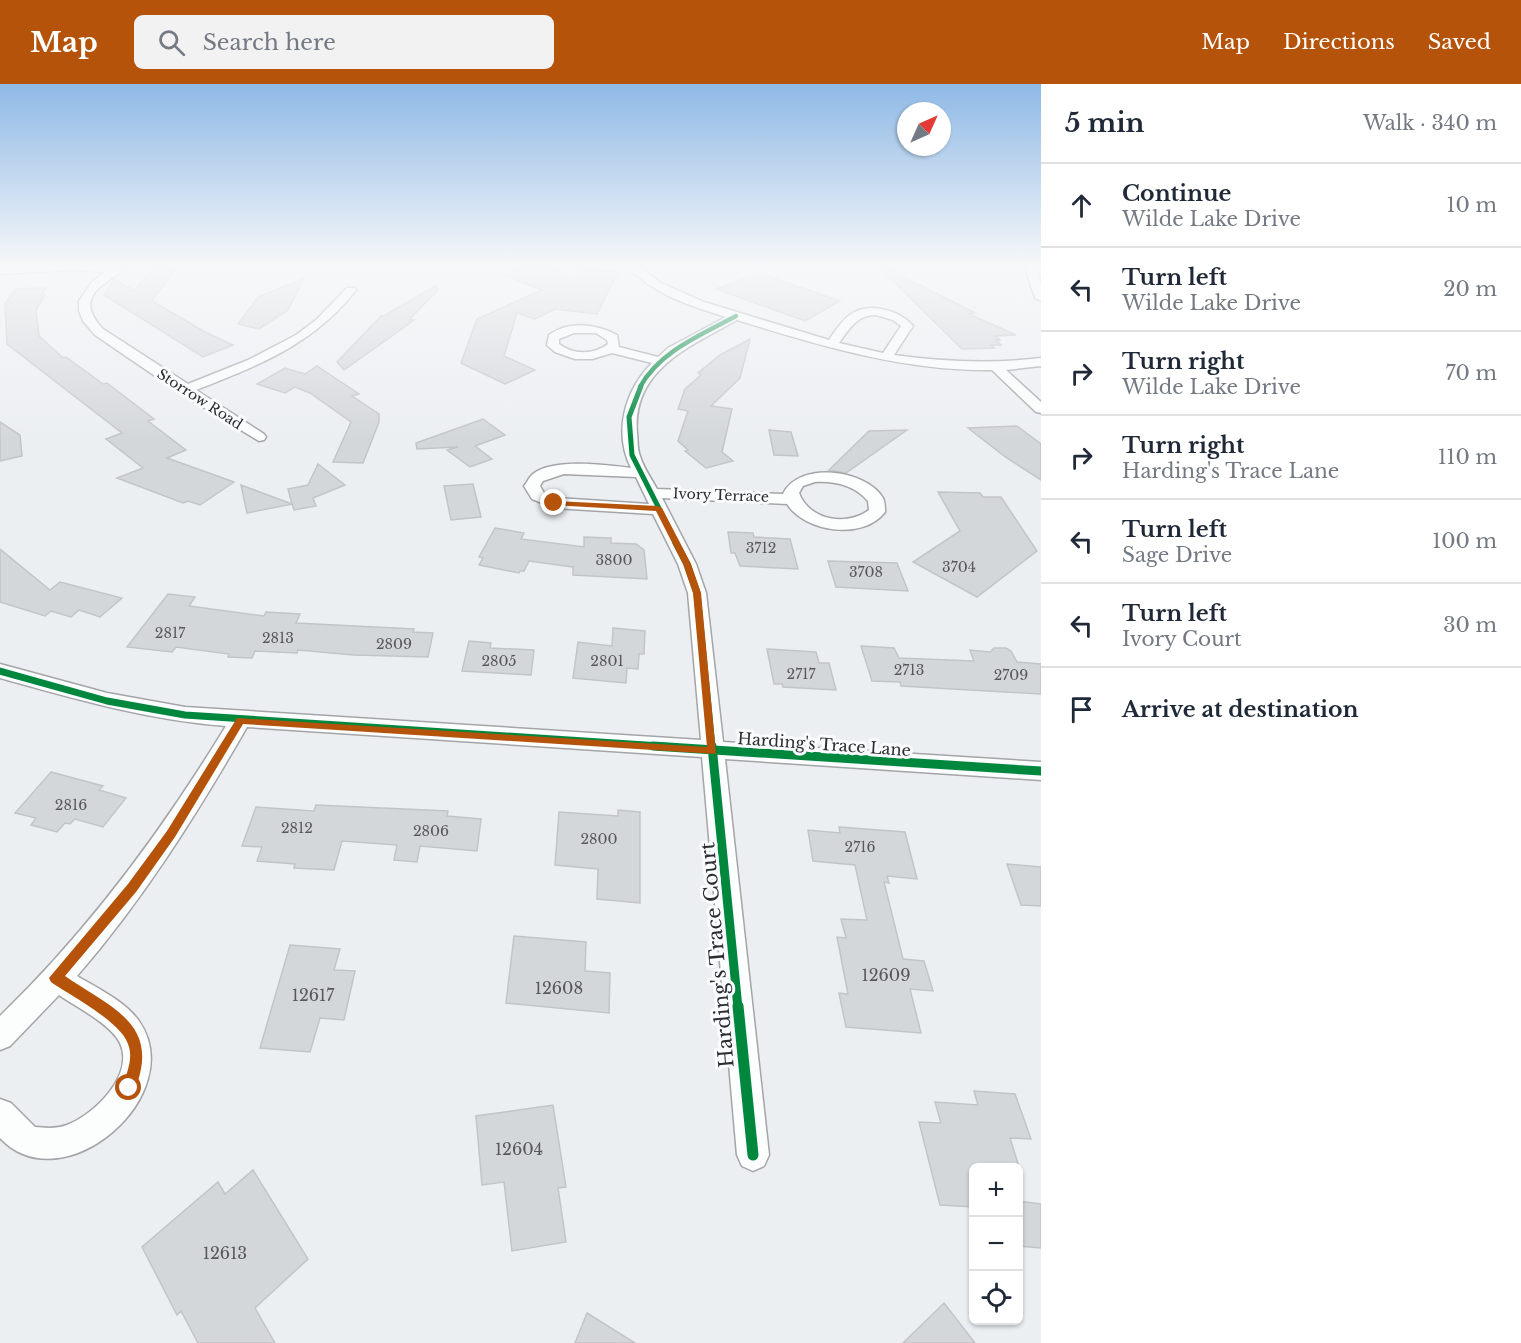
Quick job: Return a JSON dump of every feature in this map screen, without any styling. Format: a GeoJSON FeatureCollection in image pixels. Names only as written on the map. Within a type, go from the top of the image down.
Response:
{"type":"FeatureCollection","features":[{"type":"Feature","properties":{"kind":"street","name":"Storrow Road"},"geometry":{"type":"LineString","coordinates":[[90,323],[99,332],[259,437]]}},
{"type":"Feature","properties":{"kind":"street"},"geometry":{"type":"LineString","coordinates":[[185,390],[242,367],[295,341],[319,323]]}},
{"type":"Feature","properties":{"kind":"street","name":"Harding's Trace Court"},"geometry":{"type":"LineString","coordinates":[[724,323],[672,351],[661,361],[646,376],[629,417],[632,455],[687,564],[697,593],[753,1155]]}},
{"type":"Feature","properties":{"kind":"street"},"geometry":{"type":"LineString","coordinates":[[758,323],[831,345],[886,358],[942,365],[995,366],[1041,362]]}},
{"type":"Feature","properties":{"kind":"street"},"geometry":{"type":"LineString","coordinates":[[831,345],[850,323]]}},
{"type":"Feature","properties":{"kind":"street"},"geometry":{"type":"LineString","coordinates":[[886,358],[907,326],[904,323]]}},
{"type":"Feature","properties":{"kind":"street"},"geometry":{"type":"LineString","coordinates":[[612,349],[661,361]]}},
{"type":"Feature","properties":{"kind":"street"},"geometry":{"type":"LineString","coordinates":[[995,366],[1041,409]]}},
{"type":"Feature","properties":{"kind":"street"},"geometry":{"type":"LineString","coordinates":[[641,473],[555,470],[539,476],[532,486],[538,496],[554,503],[658,508]]}},
{"type":"Feature","properties":{"kind":"street","name":"Ivory Terrace"},"geometry":{"type":"LineString","coordinates":[[813,477],[835,478],[865,488],[876,500],[878,506],[877,512],[865,521],[845,524],[811,516],[795,505],[792,499],[793,488],[798,483],[813,477]]}},
{"type":"Feature","properties":{"kind":"street","name":"Ivory Terrace"},"geometry":{"type":"LineString","coordinates":[[651,493],[792,499]]}},
{"type":"Feature","properties":{"kind":"street","name":"Harding's Trace Lane"},"geometry":{"type":"LineString","coordinates":[[0,670],[107,702],[185,716],[1041,771]]}},
{"type":"Feature","properties":{"kind":"street"},"geometry":{"type":"LineString","coordinates":[[0,1036],[56,978],[132,888],[171,834],[240,720]]}},
{"type":"Feature","properties":{"kind":"street"},"geometry":{"type":"LineString","coordinates":[[0,1114],[19,1136],[35,1143],[56,1144],[78,1138],[98,1125],[117,1107],[129,1088],[136,1067],[137,1048],[131,1032],[120,1021],[56,978]]}},
{"type":"Feature","properties":{"kind":"building"},"geometry":{"type":"Polygon","coordinates":[[[6,323],[37,323],[39,336],[63,358],[66,357],[103,384],[107,383],[154,419],[148,421],[186,450],[167,458],[234,482],[200,505],[188,501],[183,503],[117,478],[143,468],[106,439],[122,433],[7,344],[6,323]]]}},
{"type":"Feature","properties":{"kind":"building"},"geometry":{"type":"Polygon","coordinates":[[[148,323],[189,323],[233,345],[203,357],[148,323]]]}},
{"type":"Feature","properties":{"kind":"building"},"geometry":{"type":"Polygon","coordinates":[[[239,323],[269,323],[259,329],[239,323]]]}},
{"type":"Feature","properties":{"kind":"building"},"geometry":{"type":"Polygon","coordinates":[[[375,323],[410,323],[344,370],[337,362],[375,323]]]}},
{"type":"Feature","properties":{"kind":"building"},"geometry":{"type":"Polygon","coordinates":[[[476,323],[514,323],[504,356],[535,370],[505,384],[461,363],[476,323]]]}},
{"type":"Feature","properties":{"kind":"building"},"geometry":{"type":"Polygon","coordinates":[[[935,323],[989,323],[1016,335],[995,336],[1000,340],[996,340],[1001,345],[991,345],[994,348],[962,349],[935,323]]]}},
{"type":"Feature","properties":{"kind":"building"},"geometry":{"type":"Polygon","coordinates":[[[750,339],[740,378],[711,406],[732,409],[722,452],[733,461],[706,468],[685,451],[688,450],[678,441],[688,411],[678,409],[685,389],[701,375],[698,373],[720,355],[750,339]]]}},
{"type":"Feature","properties":{"kind":"building"},"geometry":{"type":"Polygon","coordinates":[[[317,366],[359,394],[352,396],[379,414],[379,422],[363,463],[333,462],[351,422],[310,393],[295,387],[285,393],[257,384],[285,368],[305,374],[317,366]]]}},
{"type":"Feature","properties":{"kind":"building"},"geometry":{"type":"Polygon","coordinates":[[[483,419],[505,435],[475,446],[492,459],[470,467],[447,450],[458,447],[417,449],[416,443],[483,419]]]}},
{"type":"Feature","properties":{"kind":"building"},"geometry":{"type":"Polygon","coordinates":[[[0,422],[20,435],[22,456],[0,461],[0,422]]]}},
{"type":"Feature","properties":{"kind":"building"},"geometry":{"type":"Polygon","coordinates":[[[1017,426],[1041,444],[1041,480],[1004,456],[968,428],[1017,426]]]}},
{"type":"Feature","properties":{"kind":"building"},"geometry":{"type":"Polygon","coordinates":[[[769,430],[791,432],[798,456],[774,455],[769,430]]]}},
{"type":"Feature","properties":{"kind":"building"},"geometry":{"type":"Polygon","coordinates":[[[907,430],[846,473],[829,470],[869,431],[907,430]]]}},
{"type":"Feature","properties":{"kind":"building"},"geometry":{"type":"Polygon","coordinates":[[[318,464],[345,485],[313,498],[316,506],[294,510],[288,489],[308,485],[318,464]]]}},
{"type":"Feature","properties":{"kind":"building"},"geometry":{"type":"Polygon","coordinates":[[[473,484],[481,517],[451,520],[444,486],[473,484]]]}},
{"type":"Feature","properties":{"kind":"building"},"geometry":{"type":"Polygon","coordinates":[[[241,485],[292,504],[247,513],[241,485]]]}},
{"type":"Feature","properties":{"kind":"building"},"geometry":{"type":"Polygon","coordinates":[[[938,492],[980,493],[983,497],[1001,497],[1037,551],[977,597],[913,562],[960,531],[938,492]]]}},
{"type":"Feature","properties":{"kind":"building"},"geometry":{"type":"Polygon","coordinates":[[[495,528],[524,533],[521,539],[584,547],[584,537],[611,538],[611,543],[636,544],[644,550],[647,579],[573,575],[573,567],[529,561],[524,571],[519,573],[479,565],[483,558],[479,557],[495,528]]]}},
{"type":"Feature","properties":{"kind":"building"},"geometry":{"type":"Polygon","coordinates":[[[728,532],[753,533],[754,537],[790,539],[798,569],[740,566],[735,553],[731,553],[728,532]]]}},
{"type":"Feature","properties":{"kind":"building"},"geometry":{"type":"Polygon","coordinates":[[[0,549],[50,590],[60,582],[122,598],[100,617],[79,610],[71,617],[51,611],[45,616],[0,602],[0,549]]]}},
{"type":"Feature","properties":{"kind":"building"},"geometry":{"type":"Polygon","coordinates":[[[828,561],[897,563],[908,591],[836,587],[828,561]]]}},
{"type":"Feature","properties":{"kind":"building"},"geometry":{"type":"Polygon","coordinates":[[[168,594],[195,597],[189,606],[264,616],[266,612],[300,614],[296,623],[414,629],[413,632],[433,633],[428,657],[354,655],[298,650],[297,653],[255,651],[252,658],[228,657],[229,654],[176,647],[172,652],[127,647],[168,594]]]}},
{"type":"Feature","properties":{"kind":"building"},"geometry":{"type":"Polygon","coordinates":[[[613,628],[645,631],[644,654],[639,654],[638,669],[627,668],[626,683],[573,678],[578,642],[612,646],[613,628]]]}},
{"type":"Feature","properties":{"kind":"building"},"geometry":{"type":"Polygon","coordinates":[[[469,641],[491,643],[490,648],[534,650],[531,675],[462,671],[469,641]]]}},
{"type":"Feature","properties":{"kind":"building"},"geometry":{"type":"Polygon","coordinates":[[[861,646],[894,648],[899,658],[974,661],[970,650],[990,652],[994,648],[1006,648],[1011,651],[1017,662],[1041,664],[1041,694],[901,686],[900,682],[872,681],[861,646]]]}},
{"type":"Feature","properties":{"kind":"building"},"geometry":{"type":"Polygon","coordinates":[[[767,649],[816,652],[819,663],[829,663],[836,690],[783,687],[782,684],[774,684],[767,649]]]}},
{"type":"Feature","properties":{"kind":"building"},"geometry":{"type":"Polygon","coordinates":[[[51,772],[103,786],[99,790],[126,798],[103,827],[75,819],[70,824],[65,823],[57,832],[31,825],[36,818],[15,813],[51,772]]]}},
{"type":"Feature","properties":{"kind":"building"},"geometry":{"type":"Polygon","coordinates":[[[316,805],[448,811],[447,816],[481,819],[477,851],[420,846],[417,862],[394,860],[397,845],[342,841],[334,870],[294,868],[295,864],[257,861],[262,847],[242,846],[256,807],[314,811],[316,805]]]}},
{"type":"Feature","properties":{"kind":"building"},"geometry":{"type":"Polygon","coordinates":[[[618,810],[640,812],[640,903],[597,899],[598,869],[555,865],[559,812],[618,816],[618,810]]]}},
{"type":"Feature","properties":{"kind":"building"},"geometry":{"type":"Polygon","coordinates":[[[839,827],[905,832],[917,879],[887,876],[889,883],[884,882],[903,959],[924,961],[933,991],[910,989],[921,1033],[846,1027],[839,993],[848,994],[837,937],[846,938],[841,919],[867,920],[855,865],[813,861],[808,830],[840,833],[839,827]]]}},
{"type":"Feature","properties":{"kind":"building"},"geometry":{"type":"Polygon","coordinates":[[[1007,864],[1041,867],[1041,906],[1021,905],[1007,864]]]}},
{"type":"Feature","properties":{"kind":"building"},"geometry":{"type":"Polygon","coordinates":[[[514,936],[586,942],[585,971],[610,973],[609,1013],[506,1003],[514,936]]]}},
{"type":"Feature","properties":{"kind":"building"},"geometry":{"type":"Polygon","coordinates":[[[290,945],[340,949],[334,970],[355,971],[344,1020],[320,1018],[310,1052],[260,1048],[290,945]]]}},
{"type":"Feature","properties":{"kind":"building"},"geometry":{"type":"Polygon","coordinates":[[[974,1091],[1015,1094],[1031,1139],[1010,1138],[1018,1163],[969,1163],[969,1207],[940,1205],[919,1122],[941,1123],[935,1102],[978,1105],[974,1091]]]}},
{"type":"Feature","properties":{"kind":"building"},"geometry":{"type":"Polygon","coordinates":[[[553,1105],[566,1187],[558,1188],[566,1242],[512,1251],[504,1182],[482,1185],[476,1116],[553,1105]]]}},
{"type":"Feature","properties":{"kind":"building"},"geometry":{"type":"Polygon","coordinates":[[[253,1170],[308,1259],[255,1308],[275,1343],[198,1343],[181,1311],[177,1315],[142,1247],[218,1182],[225,1194],[253,1170]]]}},
{"type":"Feature","properties":{"kind":"building"},"geometry":{"type":"Polygon","coordinates":[[[1023,1202],[1041,1204],[1041,1248],[1023,1246],[1023,1202]]]}},
{"type":"Feature","properties":{"kind":"building"},"geometry":{"type":"Polygon","coordinates":[[[944,1303],[975,1343],[903,1343],[944,1303]]]}},
{"type":"Feature","properties":{"kind":"building"},"geometry":{"type":"Polygon","coordinates":[[[587,1313],[635,1343],[575,1343],[587,1313]]]}},
{"type":"Feature","properties":{"kind":"cycle path"},"geometry":{"type":"LineString","coordinates":[[724,323],[672,351],[661,361],[646,376],[629,417],[632,455],[687,564],[697,593],[753,1155]]}},
{"type":"Feature","properties":{"kind":"cycle path"},"geometry":{"type":"LineString","coordinates":[[0,671],[107,701],[185,715],[1041,771]]}},
{"type":"Feature","properties":{"kind":"route"},"geometry":{"type":"LineString","coordinates":[[129,1088],[136,1067],[137,1048],[131,1032],[120,1021],[56,978],[132,888],[171,834],[201,788],[240,720],[712,751],[697,593],[687,564],[658,508],[554,503]]}}]}
